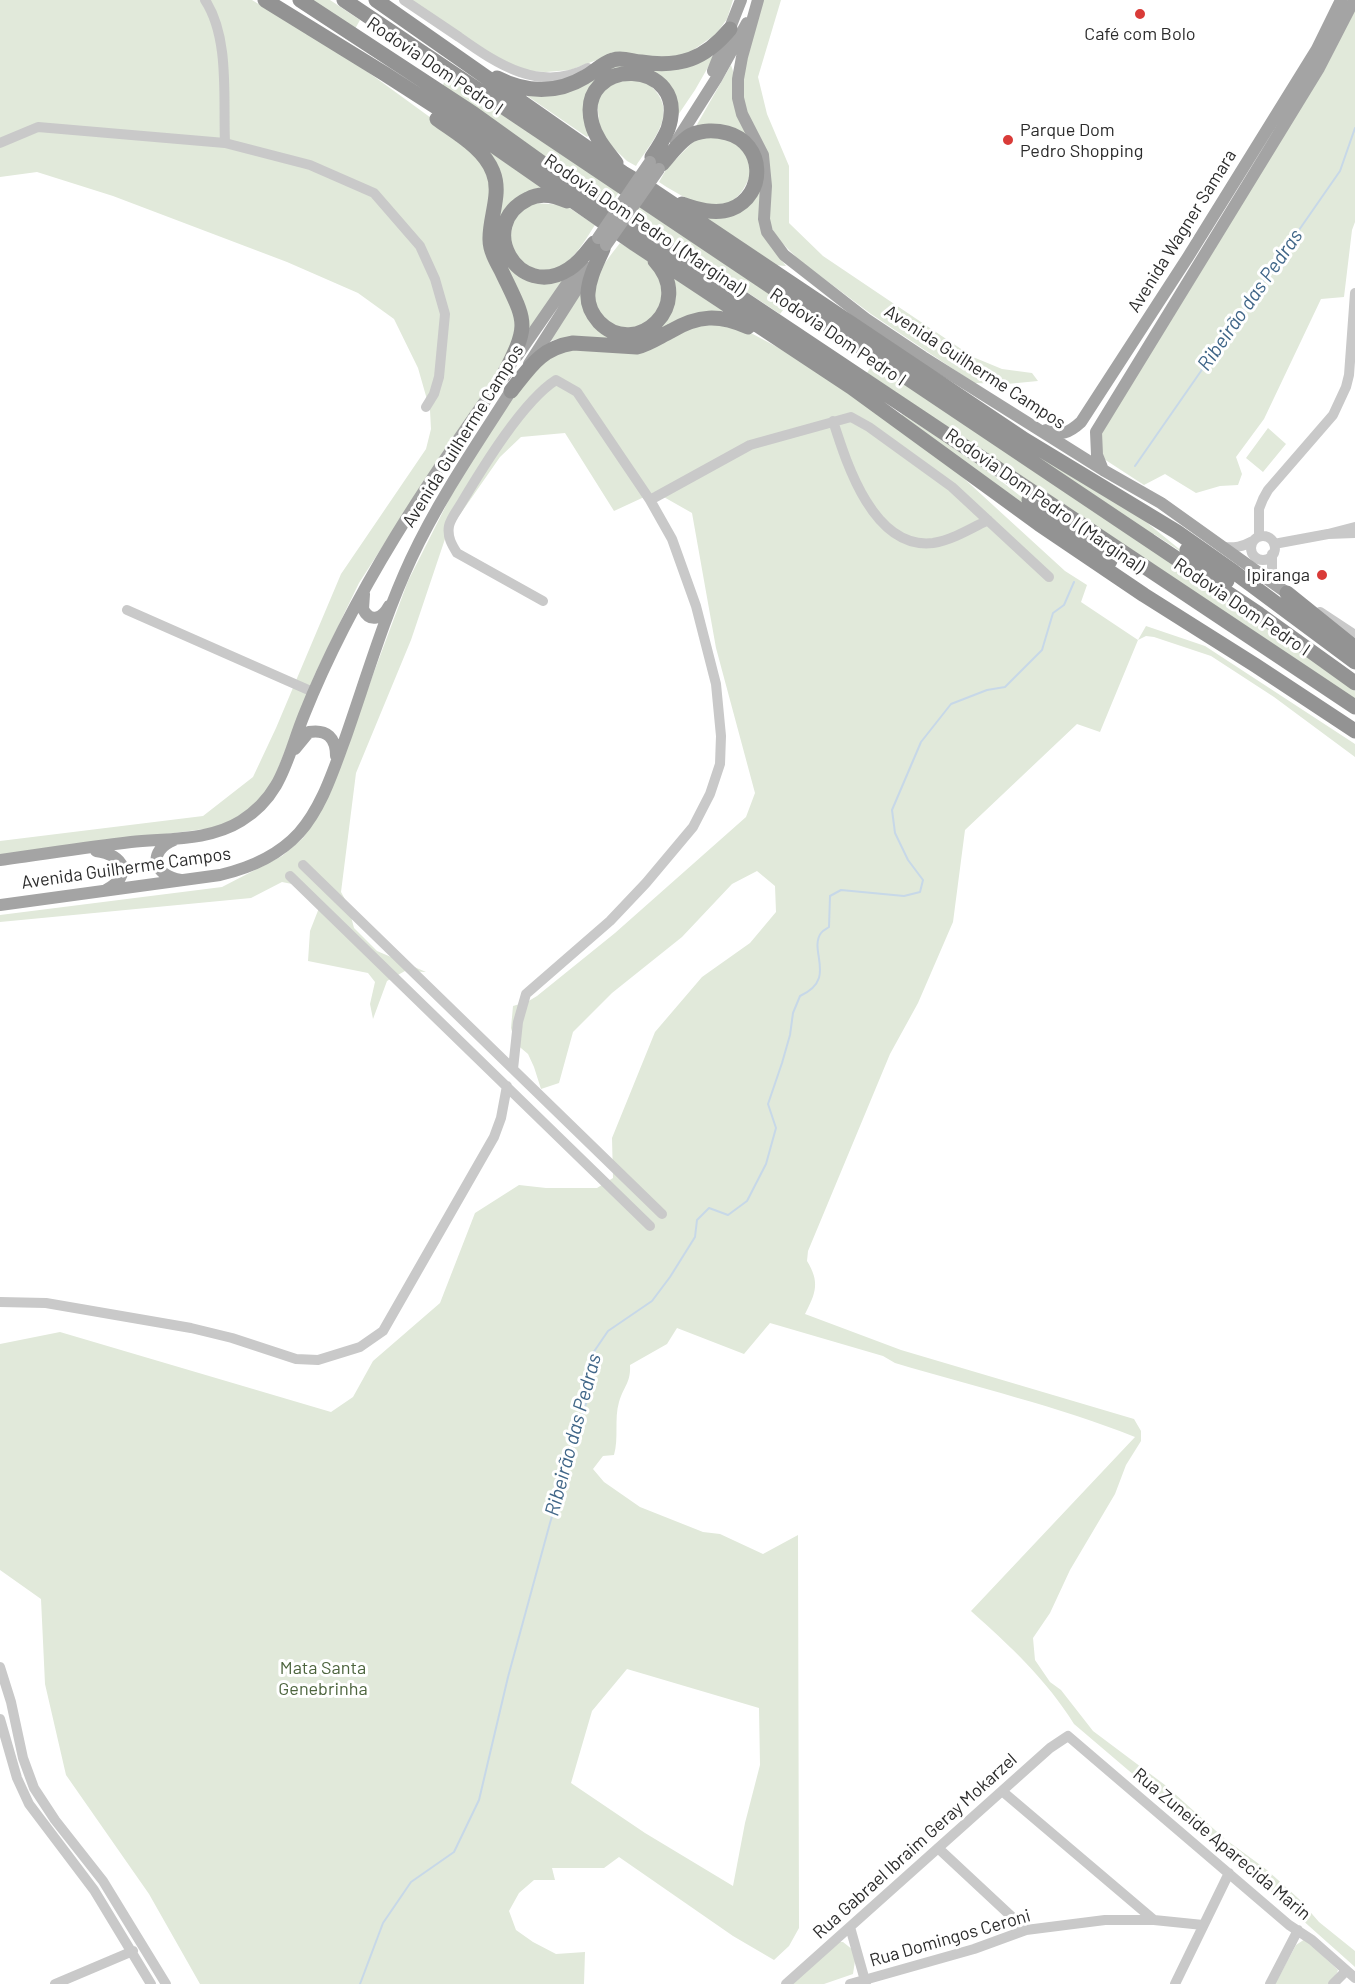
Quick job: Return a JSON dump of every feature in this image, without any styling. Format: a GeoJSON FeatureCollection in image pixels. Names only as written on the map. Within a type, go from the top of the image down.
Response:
{"type":"FeatureCollection","features":[{"type":"Feature","properties":{"kind":"highway","name":"Rodovia Dom Pedro I (Marginal)"},"geometry":{"type":"LineString","coordinates":[[265,0],[385,74],[544,179],[634,244],[851,387],[1048,530],[1355,731]]}},
{"type":"Feature","properties":{"kind":"highway"},"geometry":{"type":"LineString","coordinates":[[293,0],[317,12]]}},
{"type":"Feature","properties":{"kind":"highway","name":"Rodovia Dom Pedro I"},"geometry":{"type":"LineString","coordinates":[[300,0],[474,114],[577,188],[1355,707]]}},
{"type":"Feature","properties":{"kind":"highway","name":"Rodovia Dom Pedro I"},"geometry":{"type":"LineString","coordinates":[[344,0],[1301,643],[1355,683]]}},
{"type":"Feature","properties":{"kind":"highway","name":"Rodovia Dom Pedro I (Marginal)"},"geometry":{"type":"LineString","coordinates":[[376,0],[623,173],[652,190],[1051,456],[1177,532],[1355,662]]}},
{"type":"Feature","properties":{"kind":"highway"},"geometry":{"type":"LineString","coordinates":[[456,56],[510,84],[544,90],[560,88],[576,82],[613,60],[626,59],[673,64],[691,60],[713,47],[730,29]]}},
{"type":"Feature","properties":{"kind":"highway"},"geometry":{"type":"LineString","coordinates":[[623,173],[595,133],[591,122],[593,97],[599,86],[618,74],[632,72],[655,80],[669,98],[668,128],[656,163]]}},
{"type":"Feature","properties":{"kind":"highway"},"geometry":{"type":"LineString","coordinates":[[385,74],[474,146],[494,172],[495,208],[490,242],[495,258],[516,299],[523,323],[518,347],[503,376]]}},
{"type":"Feature","properties":{"kind":"highway"},"geometry":{"type":"LineString","coordinates":[[652,190],[688,206],[716,212],[732,209],[745,200],[754,186],[757,173],[757,163],[753,152],[746,143],[735,135],[719,130],[703,131],[690,136],[656,163]]}},
{"type":"Feature","properties":{"kind":"highway"},"geometry":{"type":"LineString","coordinates":[[592,214],[554,196],[533,196],[521,202],[508,216],[504,244],[507,254],[521,270],[530,275],[549,278],[571,268],[600,244]]}},
{"type":"Feature","properties":{"kind":"highway"},"geometry":{"type":"LineString","coordinates":[[600,244],[589,282],[589,308],[605,328],[623,334],[637,334],[648,329],[665,312],[670,297],[670,288],[663,270],[634,244]]}},
{"type":"Feature","properties":{"kind":"highway"},"geometry":{"type":"LineString","coordinates":[[511,391],[536,361],[554,348],[573,343],[637,347],[646,345],[690,322],[721,317],[749,327],[851,387]]}},
{"type":"Feature","properties":{"kind":"highway"},"geometry":{"type":"LineString","coordinates":[[940,428],[984,465],[1120,568],[1255,664]]}},
{"type":"Feature","properties":{"kind":"highway"},"geometry":{"type":"LineString","coordinates":[[1051,456],[1161,529],[1301,643]]}},
{"type":"Feature","properties":{"kind":"highway"},"geometry":{"type":"LineString","coordinates":[[1287,593],[1355,648]]}},
{"type":"Feature","properties":{"kind":"main road","name":"Avenida Guilherme Campos"},"geometry":{"type":"LineString","coordinates":[[656,163],[714,68],[741,0]]}},
{"type":"Feature","properties":{"kind":"main road","name":"Avenida Guilherme Campos"},"geometry":{"type":"LineString","coordinates":[[0,860],[223,831],[257,810],[276,789],[330,651],[373,574],[503,376],[600,244],[716,79],[757,0]]}},
{"type":"Feature","properties":{"kind":"main road","name":"Avenida Guilherme Campos"},"geometry":{"type":"LineString","coordinates":[[757,0],[742,57],[738,79],[738,98],[742,114],[763,155],[766,186],[764,219],[767,232],[774,244],[784,255],[866,319],[976,392],[1161,503],[1219,547],[1287,593]]}},
{"type":"Feature","properties":{"kind":"main road","name":"Avenida Wagner Samara"},"geometry":{"type":"LineString","coordinates":[[1081,422],[1188,257],[1317,49],[1341,0]]}},
{"type":"Feature","properties":{"kind":"main road","name":"Avenida Wagner Samara"},"geometry":{"type":"LineString","coordinates":[[1096,432],[1319,68],[1354,0]]}},
{"type":"Feature","properties":{"kind":"main road","name":"Avenida Guilherme Campos"},"geometry":{"type":"LineString","coordinates":[[0,905],[220,875],[245,868],[271,856],[299,832],[311,816],[335,766],[395,596],[410,560],[438,505],[511,391],[600,244]]}},
{"type":"Feature","properties":{"kind":"main road"},"geometry":{"type":"LineString","coordinates":[[1023,420],[1053,433],[1064,434],[1072,431],[1081,422]]}},
{"type":"Feature","properties":{"kind":"main road"},"geometry":{"type":"LineString","coordinates":[[1081,422],[1084,434],[1090,436],[1096,432]]}},
{"type":"Feature","properties":{"kind":"main road"},"geometry":{"type":"LineString","coordinates":[[1096,432],[1095,445],[1103,470]]}},
{"type":"Feature","properties":{"kind":"main road"},"geometry":{"type":"LineString","coordinates":[[373,574],[363,598],[363,609],[368,617],[372,619],[381,616],[387,611],[395,596]]}},
{"type":"Feature","properties":{"kind":"main road"},"geometry":{"type":"LineString","coordinates":[[288,762],[309,732],[316,731],[326,732],[334,740],[335,766]]}},
{"type":"Feature","properties":{"kind":"main road"},"geometry":{"type":"LineString","coordinates":[[181,838],[161,848],[157,855],[157,865],[162,873],[169,877],[187,880]]}},
{"type":"Feature","properties":{"kind":"main road"},"geometry":{"type":"LineString","coordinates":[[63,852],[102,852],[115,856],[120,861],[122,868],[118,881],[106,890],[90,894]]}},
{"type":"Feature","properties":{"kind":"street"},"geometry":{"type":"LineString","coordinates":[[205,0],[214,14],[220,38],[225,143]]}},
{"type":"Feature","properties":{"kind":"street"},"geometry":{"type":"LineString","coordinates":[[404,0],[492,60],[524,74],[542,78],[565,77],[579,73],[593,65],[613,60]]}},
{"type":"Feature","properties":{"kind":"street"},"geometry":{"type":"LineString","coordinates":[[0,143],[38,127],[225,143],[310,165],[374,193],[420,246],[435,279],[445,314],[439,377],[434,394],[426,407]]}},
{"type":"Feature","properties":{"kind":"street"},"geometry":{"type":"LineString","coordinates":[[1355,293],[1349,375],[1346,387],[1333,415],[1268,490],[1259,509],[1256,539],[1251,550],[1257,558],[1264,559],[1273,549],[1355,527]]}},
{"type":"Feature","properties":{"kind":"street"},"geometry":{"type":"LineString","coordinates":[[513,1069],[518,1022],[526,994],[610,921],[646,883],[693,827],[710,795],[720,764],[721,736],[717,684],[696,606],[672,539],[650,500],[577,392],[556,380],[544,387],[480,472],[449,526],[450,541],[457,553],[543,601]]}},
{"type":"Feature","properties":{"kind":"street"},"geometry":{"type":"LineString","coordinates":[[650,500],[750,445],[850,417],[869,427],[952,487],[1049,577]]}},
{"type":"Feature","properties":{"kind":"street"},"geometry":{"type":"LineString","coordinates":[[834,421],[845,458],[863,496],[888,529],[915,543],[931,543],[946,540],[988,520]]}},
{"type":"Feature","properties":{"kind":"street"},"geometry":{"type":"LineString","coordinates":[[1342,529],[1355,516]]}},
{"type":"Feature","properties":{"kind":"street"},"geometry":{"type":"LineString","coordinates":[[1328,534],[1355,533]]}},
{"type":"Feature","properties":{"kind":"street"},"geometry":{"type":"LineString","coordinates":[[1219,547],[1244,546],[1256,539],[1268,537],[1273,549],[1272,575],[1276,583],[1287,593],[1297,597],[1355,635]]}},
{"type":"Feature","properties":{"kind":"street"},"geometry":{"type":"LineString","coordinates":[[128,610],[313,692]]}},
{"type":"Feature","properties":{"kind":"street"},"geometry":{"type":"LineString","coordinates":[[303,865],[662,1214]]}},
{"type":"Feature","properties":{"kind":"street"},"geometry":{"type":"LineString","coordinates":[[290,876],[650,1226]]}},
{"type":"Feature","properties":{"kind":"street"},"geometry":{"type":"LineString","coordinates":[[482,1062],[494,1050]]}},
{"type":"Feature","properties":{"kind":"street"},"geometry":{"type":"LineString","coordinates":[[0,1302],[46,1303],[191,1328],[232,1338],[296,1359],[318,1360],[360,1347],[383,1331],[494,1137],[501,1118],[507,1086]]}},
{"type":"Feature","properties":{"kind":"street"},"geometry":{"type":"LineString","coordinates":[[523,1102],[534,1090]]}},
{"type":"Feature","properties":{"kind":"street"},"geometry":{"type":"LineString","coordinates":[[0,1667],[11,1702],[23,1758],[34,1788],[103,1881],[166,1984]]}},
{"type":"Feature","properties":{"kind":"street"},"geometry":{"type":"LineString","coordinates":[[0,1719],[17,1778],[29,1804],[94,1890],[151,1984]]}},
{"type":"Feature","properties":{"kind":"street","name":"Rua Gabrael Ibraim Geray Mokarzel"},"geometry":{"type":"LineString","coordinates":[[786,1984],[1050,1748],[1068,1736]]}},
{"type":"Feature","properties":{"kind":"street","name":"Rua Zuneide Aparecida Marin"},"geometry":{"type":"LineString","coordinates":[[1068,1736],[1228,1873],[1351,1974]]}},
{"type":"Feature","properties":{"kind":"street"},"geometry":{"type":"LineString","coordinates":[[1002,1791],[1154,1920]]}},
{"type":"Feature","properties":{"kind":"street"},"geometry":{"type":"LineString","coordinates":[[938,1848],[1026,1930]]}},
{"type":"Feature","properties":{"kind":"street"},"geometry":{"type":"LineString","coordinates":[[1175,1984],[1228,1873]]}},
{"type":"Feature","properties":{"kind":"street","name":"Rua Domingos Ceroni"},"geometry":{"type":"LineString","coordinates":[[850,1984],[866,1982],[975,1949],[1026,1930],[1105,1920],[1154,1920],[1203,1925]]}},
{"type":"Feature","properties":{"kind":"street"},"geometry":{"type":"LineString","coordinates":[[850,1927],[866,1982]]}},
{"type":"Feature","properties":{"kind":"street"},"geometry":{"type":"LineString","coordinates":[[1270,1984],[1298,1930]]}},
{"type":"Feature","properties":{"kind":"street"},"geometry":{"type":"LineString","coordinates":[[56,1984],[133,1952]]}},
{"type":"Feature","properties":{"kind":"street"},"geometry":{"type":"LineString","coordinates":[[1333,1984],[1351,1974]]}},
{"type":"Feature","properties":{"kind":"green space"},"geometry":{"type":"Polygon","coordinates":[[[0,0],[252,0],[361,67],[482,155],[495,180],[490,236],[519,306],[518,347],[444,451],[359,583],[315,674],[272,784],[259,802],[227,826],[0,856],[0,841],[203,816],[253,777],[341,574],[426,449],[431,429],[430,410],[418,368],[394,319],[358,293],[287,262],[113,196],[37,172],[0,177],[0,0]]]}},
{"type":"Feature","properties":{"kind":"green space"},"geometry":{"type":"Polygon","coordinates":[[[310,0],[330,0],[360,20],[355,29],[310,0]]]}},
{"type":"Feature","properties":{"kind":"green space"},"geometry":{"type":"Polygon","coordinates":[[[411,0],[733,0],[727,19],[716,34],[689,53],[676,58],[613,54],[570,70],[546,72],[526,71],[495,57],[411,0]]]}},
{"type":"Feature","properties":{"kind":"green space"},"geometry":{"type":"Polygon","coordinates":[[[761,0],[781,0],[758,77],[767,114],[789,166],[789,223],[823,256],[973,357],[1002,369],[1032,373],[1038,381],[1007,384],[974,383],[871,314],[799,260],[779,240],[768,222],[755,133],[741,98],[746,53],[761,0]]]}},
{"type":"Feature","properties":{"kind":"green space"},"geometry":{"type":"Polygon","coordinates":[[[1355,9],[1355,222],[1352,230],[1344,297],[1321,299],[1264,419],[1236,457],[1242,474],[1238,485],[1220,486],[1196,493],[1165,474],[1144,485],[1104,459],[1099,439],[1103,425],[1355,9]]]}},
{"type":"Feature","properties":{"kind":"green space"},"geometry":{"type":"Polygon","coordinates":[[[715,55],[674,121],[669,87],[605,75],[590,134],[587,137],[520,91],[613,63],[702,61],[715,55]]]}},
{"type":"Feature","properties":{"kind":"green space"},"geometry":{"type":"Polygon","coordinates":[[[731,65],[762,157],[759,223],[772,248],[786,266],[774,265],[705,218],[751,199],[750,141],[695,128],[731,65]]]}},
{"type":"Feature","properties":{"kind":"green space"},"geometry":{"type":"Polygon","coordinates":[[[449,76],[619,192],[611,204],[442,88],[445,79],[449,76]]]}},
{"type":"Feature","properties":{"kind":"green space"},"geometry":{"type":"Polygon","coordinates":[[[642,79],[661,100],[664,111],[658,132],[636,166],[627,161],[600,135],[597,98],[608,83],[642,79]]]}},
{"type":"Feature","properties":{"kind":"green space"},"geometry":{"type":"Polygon","coordinates":[[[720,133],[741,144],[754,161],[748,181],[739,195],[729,203],[717,206],[704,204],[675,192],[659,182],[667,168],[698,137],[720,133]]]}},
{"type":"Feature","properties":{"kind":"green space"},"geometry":{"type":"Polygon","coordinates":[[[488,149],[550,191],[513,206],[509,263],[564,279],[530,329],[504,268],[488,149]]]}},
{"type":"Feature","properties":{"kind":"green space"},"geometry":{"type":"Polygon","coordinates":[[[649,193],[1145,521],[1189,557],[1154,534],[1153,536],[649,193]]]}},
{"type":"Feature","properties":{"kind":"green space"},"geometry":{"type":"Polygon","coordinates":[[[533,203],[565,205],[595,225],[573,256],[563,265],[551,271],[540,272],[521,264],[511,245],[511,234],[516,215],[533,203]]]}},
{"type":"Feature","properties":{"kind":"green space"},"geometry":{"type":"Polygon","coordinates":[[[640,205],[787,305],[780,314],[632,216],[640,205]]]}},
{"type":"Feature","properties":{"kind":"green space"},"geometry":{"type":"Polygon","coordinates":[[[620,243],[649,261],[666,285],[665,303],[662,310],[646,324],[634,328],[611,324],[602,317],[595,307],[593,295],[600,271],[620,243]]]}},
{"type":"Feature","properties":{"kind":"green space"},"geometry":{"type":"Polygon","coordinates":[[[673,276],[726,311],[708,312],[645,340],[558,339],[550,341],[581,287],[607,333],[664,322],[674,300],[673,276]]]}},
{"type":"Feature","properties":{"kind":"green space","name":"Mata Santa Genebrinha"},"geometry":{"type":"Polygon","coordinates":[[[721,317],[807,363],[959,474],[1065,571],[1087,585],[1081,602],[1138,640],[1100,732],[1077,724],[965,830],[953,922],[918,1003],[890,1054],[808,1251],[807,1261],[814,1275],[815,1288],[805,1314],[901,1350],[1134,1419],[1141,1431],[1141,1441],[1126,1465],[1115,1494],[1070,1570],[1050,1613],[1033,1638],[1035,1660],[1050,1682],[1061,1690],[1093,1731],[1165,1785],[1225,1839],[1267,1870],[1299,1899],[1319,1922],[1355,1951],[1355,1967],[1263,1885],[1074,1724],[1040,1678],[971,1611],[1135,1437],[1046,1406],[895,1363],[883,1356],[770,1323],[744,1354],[677,1328],[667,1344],[630,1365],[628,1380],[618,1408],[614,1455],[603,1456],[593,1469],[604,1482],[640,1507],[703,1532],[720,1534],[763,1554],[798,1535],[799,1928],[789,1946],[774,1960],[733,1936],[619,1857],[604,1868],[552,1868],[555,1880],[534,1880],[519,1893],[509,1911],[516,1930],[533,1942],[556,1954],[585,1952],[584,1984],[200,1984],[149,1894],[66,1775],[45,1684],[41,1599],[0,1570],[0,1344],[60,1332],[331,1412],[353,1397],[373,1361],[440,1303],[475,1213],[519,1185],[546,1188],[597,1188],[613,1178],[612,1138],[655,1032],[702,977],[750,943],[776,912],[775,886],[757,871],[732,884],[682,937],[612,993],[573,1032],[559,1083],[541,1089],[528,1054],[515,1043],[511,1028],[513,1006],[537,996],[615,933],[746,817],[755,793],[716,648],[692,513],[655,492],[614,511],[565,433],[521,437],[500,457],[447,533],[411,640],[356,773],[341,892],[348,905],[354,928],[377,951],[426,972],[405,971],[387,981],[373,1019],[370,1004],[375,982],[368,973],[308,961],[310,931],[319,908],[307,887],[282,882],[251,898],[0,922],[0,915],[222,887],[282,856],[303,838],[324,806],[408,581],[470,458],[547,351],[677,328],[721,317]],[[627,1669],[592,1711],[571,1783],[645,1833],[733,1886],[745,1823],[760,1765],[759,1708],[627,1669]]]}},
{"type":"Feature","properties":{"kind":"green space"},"geometry":{"type":"Polygon","coordinates":[[[874,362],[1284,639],[1355,691],[1355,700],[867,373],[874,362]]]}},
{"type":"Feature","properties":{"kind":"green space"},"geometry":{"type":"Polygon","coordinates":[[[902,414],[982,466],[1107,564],[901,416],[902,414]]]}},
{"type":"Feature","properties":{"kind":"green space"},"geometry":{"type":"Polygon","coordinates":[[[1268,428],[1286,444],[1263,472],[1246,458],[1268,428]]]}},
{"type":"Feature","properties":{"kind":"green space"},"geometry":{"type":"Polygon","coordinates":[[[1146,626],[1205,646],[1355,744],[1355,757],[1274,697],[1211,656],[1146,636],[1138,640],[1146,626]]]}},
{"type":"Feature","properties":{"kind":"green space"},"geometry":{"type":"Polygon","coordinates":[[[1305,1939],[1338,1970],[1337,1973],[1328,1984],[1275,1984],[1296,1945],[1305,1939]]]}},
{"type":"Feature","properties":{"kind":"green space"},"geometry":{"type":"Polygon","coordinates":[[[837,1942],[843,1942],[853,1950],[855,1961],[853,1974],[824,1984],[792,1984],[837,1942]]]}},
{"type":"Feature","properties":{"kind":"waterway","name":"Ribeirão das Pedras"},"geometry":{"type":"LineString","coordinates":[[1135,466],[1340,171],[1355,128]]}},
{"type":"Feature","properties":{"kind":"waterway","name":"Ribeirão das Pedras"},"geometry":{"type":"LineString","coordinates":[[360,1984],[383,1923],[411,1882],[454,1852],[479,1800],[508,1677],[550,1523],[587,1400],[586,1377],[593,1353],[608,1331],[652,1301],[695,1237],[697,1220],[709,1208],[728,1215],[747,1201],[766,1164],[776,1128],[768,1104],[790,1035],[793,1013],[800,996],[811,989],[820,973],[818,940],[822,932],[829,927],[830,896],[841,890],[904,896],[920,892],[923,880],[908,860],[895,833],[892,810],[921,742],[951,704],[987,690],[1005,687],[1042,650],[1053,613],[1064,605],[1074,582]]}},
{"type":"Feature","properties":{"kind":"place","name":"Café com Bolo"},"geometry":{"type":"Point","coordinates":[1140,14]}},
{"type":"Feature","properties":{"kind":"place","name":"Parque Dom Pedro Shopping"},"geometry":{"type":"Point","coordinates":[1008,140]}},
{"type":"Feature","properties":{"kind":"place","name":"Ipiranga"},"geometry":{"type":"Point","coordinates":[1322,575]}}]}
